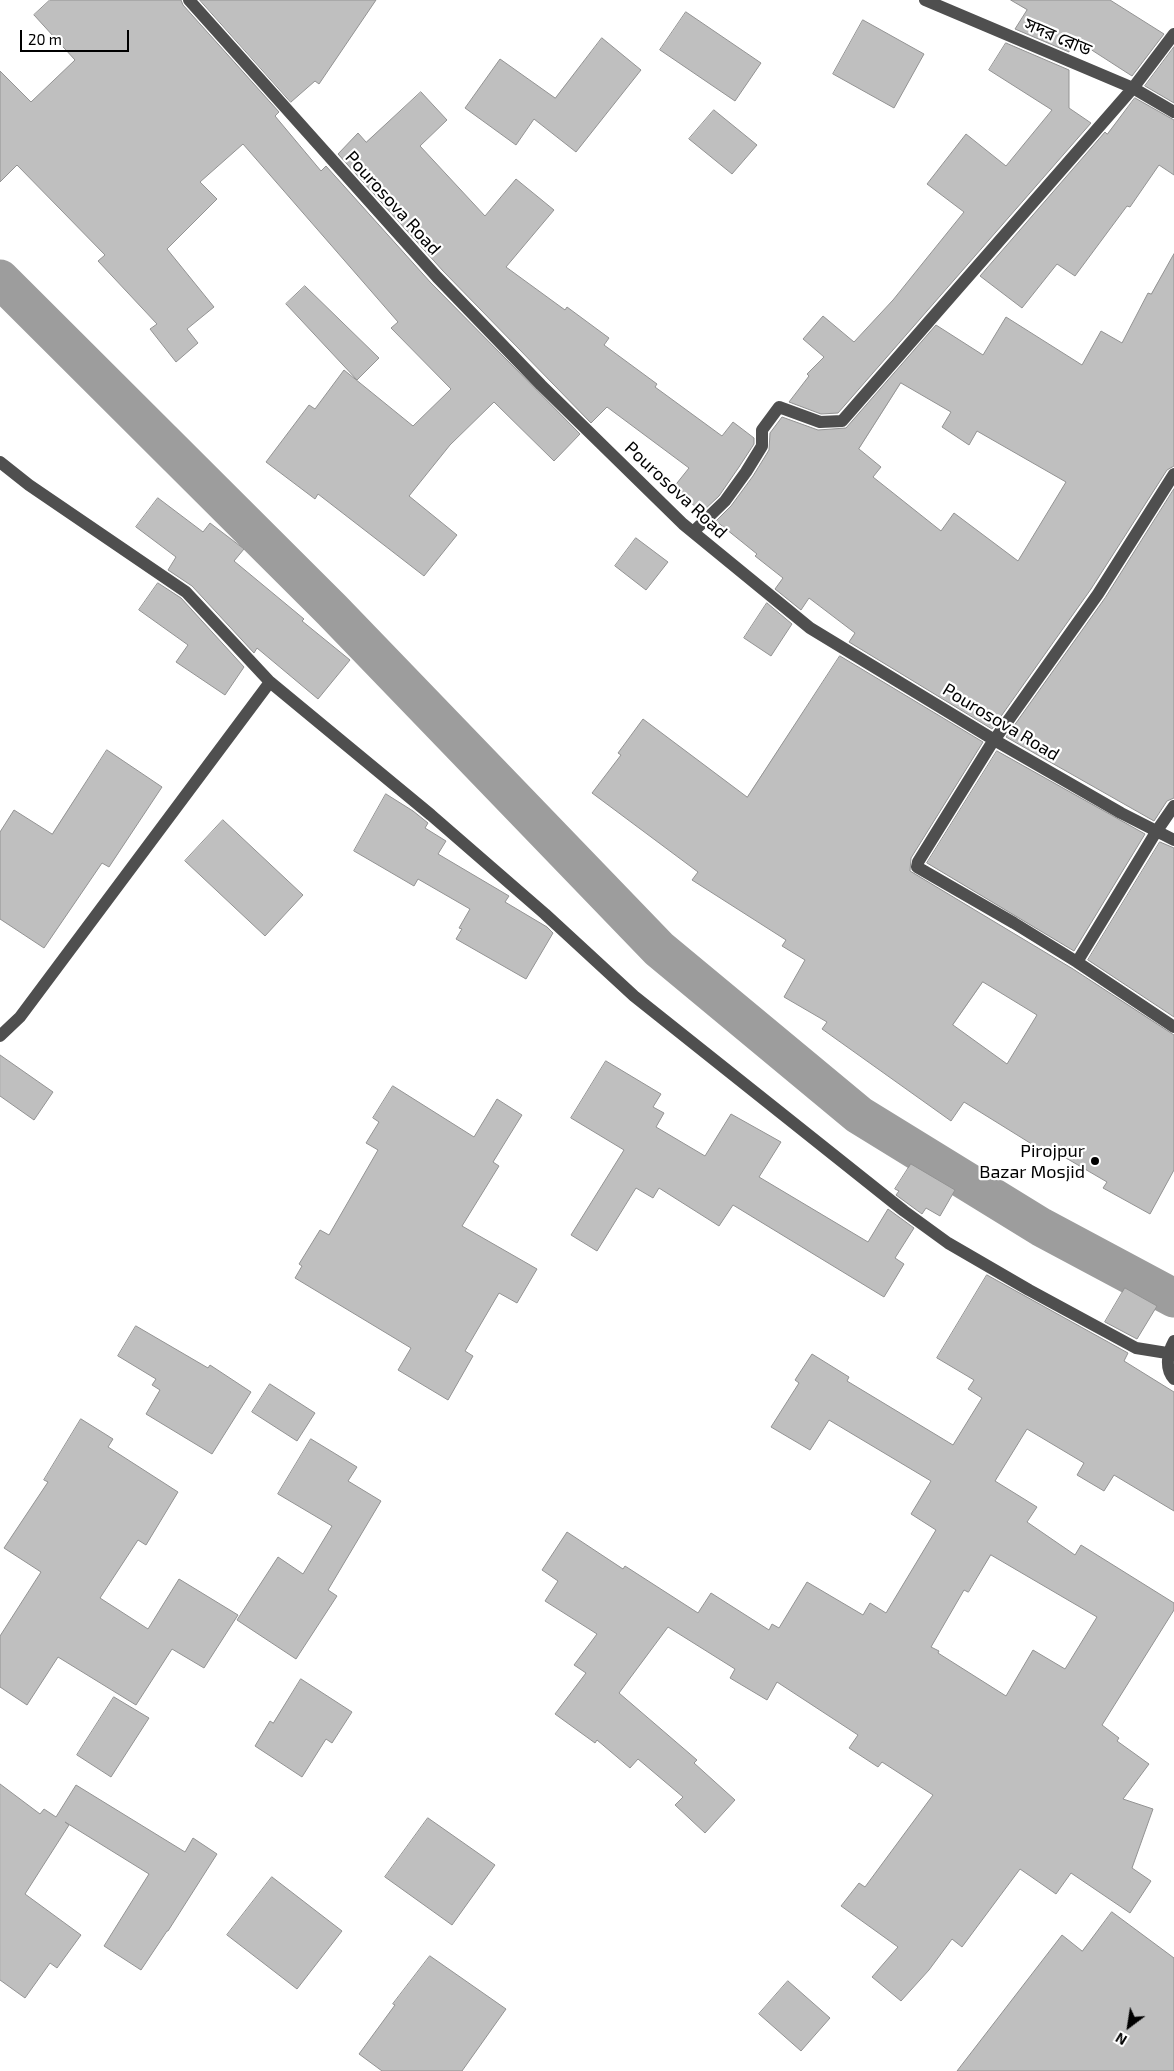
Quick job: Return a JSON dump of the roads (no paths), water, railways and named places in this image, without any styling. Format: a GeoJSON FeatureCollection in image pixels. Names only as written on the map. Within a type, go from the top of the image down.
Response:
{"type":"FeatureCollection","features":[{"type":"Feature","properties":{"kind":"street","name":"Pourosova Road"},"geometry":{"type":"LineString","coordinates":[[189,0],[437,277],[541,386],[693,532],[810,628],[996,741],[1156,832],[1174,840]]}},
{"type":"Feature","properties":{"kind":"street","name":"সদর রোড"},"geometry":{"type":"LineString","coordinates":[[926,0],[1133,88],[1174,112]]}},
{"type":"Feature","properties":{"kind":"street"},"geometry":{"type":"LineString","coordinates":[[693,532],[725,501],[746,472],[762,446],[762,430],[779,407],[820,422],[842,421],[1133,88],[1174,34]]}},
{"type":"Feature","properties":{"kind":"street"},"geometry":{"type":"LineString","coordinates":[[0,462],[29,485],[186,592],[270,682],[431,815],[545,914],[634,996],[919,1222],[948,1243],[980,1262],[1136,1348],[1167,1353]]}},
{"type":"Feature","properties":{"kind":"street"},"geometry":{"type":"LineString","coordinates":[[1174,474],[1098,594],[959,796],[918,862],[917,867],[1077,962],[1174,1027]]}},
{"type":"Feature","properties":{"kind":"street"},"geometry":{"type":"LineString","coordinates":[[0,1036],[20,1017],[270,682]]}},
{"type":"Feature","properties":{"kind":"street"},"geometry":{"type":"LineString","coordinates":[[1077,962],[1156,832],[1174,806]]}},
{"type":"Feature","properties":{"kind":"street"},"geometry":{"type":"LineString","coordinates":[[1174,1341],[1167,1353],[1170,1375],[1174,1379]]}},
{"type":"Feature","properties":{"kind":"waterway"},"geometry":{"type":"LineString","coordinates":[[0,279],[332,610],[659,949],[859,1115],[1041,1227],[1174,1298]]}},
{"type":"Feature","properties":{"kind":"place","name":"Pirojpur Bazar Mosjid"},"geometry":{"type":"Point","coordinates":[1095,1161]}}]}
